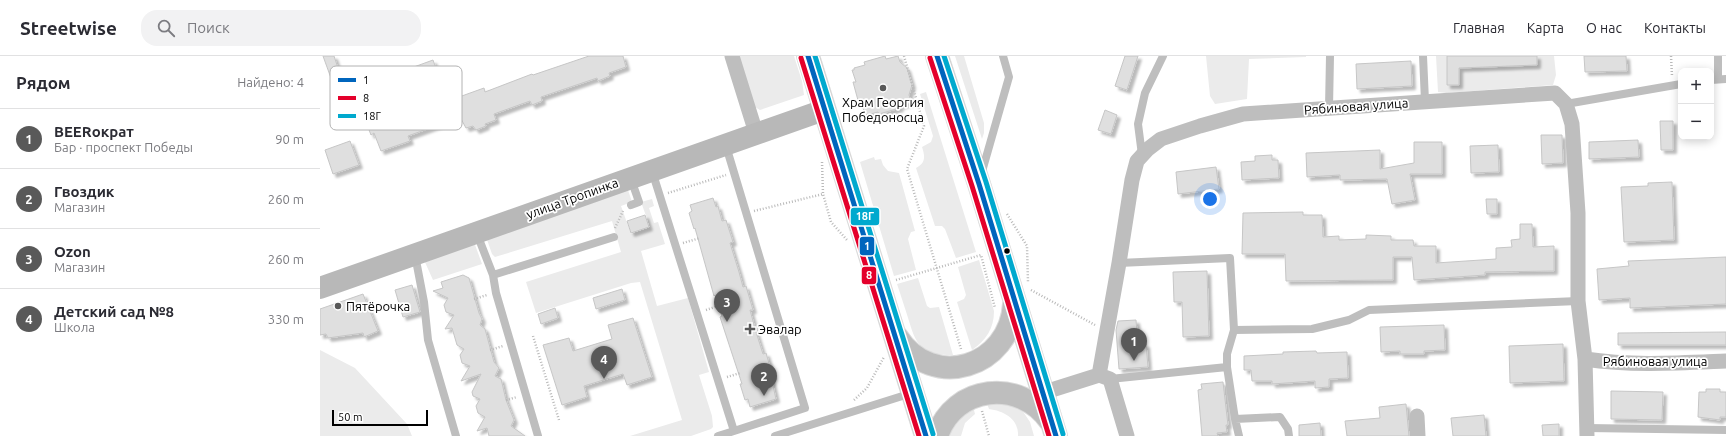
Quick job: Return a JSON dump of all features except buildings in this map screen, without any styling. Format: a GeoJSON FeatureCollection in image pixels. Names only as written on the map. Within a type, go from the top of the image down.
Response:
{"type":"FeatureCollection","features":[{"type":"Feature","properties":{"kind":"main road"},"geometry":{"type":"LineString","coordinates":[[808,56],[926,436]]}},
{"type":"Feature","properties":{"kind":"main road"},"geometry":{"type":"LineString","coordinates":[[937,56],[979,184],[1054,430]]}},
{"type":"Feature","properties":{"kind":"main road","name":"улица Тропинка"},"geometry":{"type":"LineString","coordinates":[[320,288],[824,110]]}},
{"type":"Feature","properties":{"kind":"main road"},"geometry":{"type":"LineString","coordinates":[[894,333],[906,348],[924,362],[945,367],[967,365],[987,356],[1002,341],[1012,322],[1014,301]]}},
{"type":"Feature","properties":{"kind":"main road"},"geometry":{"type":"LineString","coordinates":[[938,436],[944,421],[959,405],[978,395],[989,393],[1011,394],[1021,397],[1039,409],[1054,430]]}},
{"type":"Feature","properties":{"kind":"street"},"geometry":{"type":"LineString","coordinates":[[732,56],[756,133]]}},
{"type":"Feature","properties":{"kind":"street","name":"Рябиновая улица"},"geometry":{"type":"LineString","coordinates":[[1142,155],[1161,139],[1243,114],[1555,93],[1566,104]]}},
{"type":"Feature","properties":{"kind":"street"},"geometry":{"type":"LineString","coordinates":[[1566,104],[1572,124],[1578,213],[1578,301],[1584,359],[1587,432]]}},
{"type":"Feature","properties":{"kind":"street"},"geometry":{"type":"LineString","coordinates":[[1127,436],[1104,377],[1107,332],[1132,180],[1137,161],[1142,155]]}},
{"type":"Feature","properties":{"kind":"street","name":"Рябиновая улица"},"geometry":{"type":"LineString","coordinates":[[1584,359],[1604,362],[1675,363],[1726,361]]}},
{"type":"Feature","properties":{"kind":"street"},"geometry":{"type":"LineString","coordinates":[[1042,393],[1104,377]]}},
{"type":"Feature","properties":{"kind":"street"},"geometry":{"type":"LineString","coordinates":[[1416,416],[1418,436]]}},
{"type":"Feature","properties":{"kind":"lane"},"geometry":{"type":"LineString","coordinates":[[979,184],[1009,77],[1003,56]]}},
{"type":"Feature","properties":{"kind":"lane"},"geometry":{"type":"LineString","coordinates":[[1142,155],[1138,124],[1145,92],[1163,56]]}},
{"type":"Feature","properties":{"kind":"lane"},"geometry":{"type":"LineString","coordinates":[[1329,108],[1330,56]]}},
{"type":"Feature","properties":{"kind":"lane"},"geometry":{"type":"LineString","coordinates":[[1423,56],[1425,101]]}},
{"type":"Feature","properties":{"kind":"lane"},"geometry":{"type":"LineString","coordinates":[[1718,56],[1718,79]]}},
{"type":"Feature","properties":{"kind":"lane"},"geometry":{"type":"LineString","coordinates":[[1566,104],[1677,84]]}},
{"type":"Feature","properties":{"kind":"lane"},"geometry":{"type":"LineString","coordinates":[[718,436],[805,408],[726,144]]}},
{"type":"Feature","properties":{"kind":"lane"},"geometry":{"type":"LineString","coordinates":[[652,170],[734,431]]}},
{"type":"Feature","properties":{"kind":"lane"},"geometry":{"type":"LineString","coordinates":[[630,178],[639,202],[631,205]]}},
{"type":"Feature","properties":{"kind":"lane"},"geometry":{"type":"LineString","coordinates":[[476,233],[493,275],[496,293],[538,436]]}},
{"type":"Feature","properties":{"kind":"lane"},"geometry":{"type":"LineString","coordinates":[[493,275],[614,237]]}},
{"type":"Feature","properties":{"kind":"lane"},"geometry":{"type":"LineString","coordinates":[[415,254],[424,302],[428,340],[456,436]]}},
{"type":"Feature","properties":{"kind":"lane"},"geometry":{"type":"LineString","coordinates":[[1119,263],[1230,258],[1234,330],[1227,354],[1235,419],[1239,436]]}},
{"type":"Feature","properties":{"kind":"lane"},"geometry":{"type":"LineString","coordinates":[[1234,330],[1312,329],[1349,320],[1368,310],[1578,301]]}},
{"type":"Feature","properties":{"kind":"lane"},"geometry":{"type":"LineString","coordinates":[[1104,377],[1228,367]]}},
{"type":"Feature","properties":{"kind":"lane"},"geometry":{"type":"LineString","coordinates":[[775,436],[913,393]]}},
{"type":"Feature","properties":{"kind":"lane"},"geometry":{"type":"LineString","coordinates":[[1235,419],[1280,417],[1288,429],[1289,436]]}},
{"type":"Feature","properties":{"kind":"lane"},"geometry":{"type":"LineString","coordinates":[[1587,432],[1677,433],[1726,430]]}},
{"type":"Feature","properties":{"kind":"path"},"geometry":{"type":"LineString","coordinates":[[904,56],[924,126],[906,169],[962,354]]}},
{"type":"Feature","properties":{"kind":"path"},"geometry":{"type":"LineString","coordinates":[[1671,56],[1677,84]]}},
{"type":"Feature","properties":{"kind":"path"},"geometry":{"type":"LineString","coordinates":[[822,156],[823,194],[831,222],[849,243]]}},
{"type":"Feature","properties":{"kind":"path"},"geometry":{"type":"LineString","coordinates":[[660,195],[734,172]]}},
{"type":"Feature","properties":{"kind":"path"},"geometry":{"type":"LineString","coordinates":[[761,209],[823,194]]}},
{"type":"Feature","properties":{"kind":"path"},"geometry":{"type":"LineString","coordinates":[[614,237],[616,224],[624,208],[631,205]]}},
{"type":"Feature","properties":{"kind":"path"},"geometry":{"type":"LineString","coordinates":[[675,245],[700,238]]}},
{"type":"Feature","properties":{"kind":"path"},"geometry":{"type":"LineString","coordinates":[[896,280],[981,255],[1014,301],[1107,332]]}},
{"type":"Feature","properties":{"kind":"path"},"geometry":{"type":"LineString","coordinates":[[696,312],[721,305]]}},
{"type":"Feature","properties":{"kind":"path"},"geometry":{"type":"LineString","coordinates":[[533,336],[559,420]]}},
{"type":"Feature","properties":{"kind":"path"},"geometry":{"type":"LineString","coordinates":[[852,401],[867,388],[885,355],[887,362]]}},
{"type":"Feature","properties":{"kind":"path"},"geometry":{"type":"LineString","coordinates":[[718,379],[740,373]]}},
{"type":"Feature","properties":{"kind":"path"},"geometry":{"type":"LineString","coordinates":[[980,407],[989,436]]}},
{"type":"Feature","properties":{"kind":"shaded area"},"geometry":{"type":"Polygon","coordinates":[[[738,56],[794,56],[802,81],[804,95],[760,110],[755,107],[738,56]]]}},
{"type":"Feature","properties":{"kind":"shaded area"},"geometry":{"type":"Polygon","coordinates":[[[955,56],[964,56],[984,123],[984,133],[982,139],[955,56]]]}},
{"type":"Feature","properties":{"kind":"shaded area"},"geometry":{"type":"Polygon","coordinates":[[[1206,56],[1306,57],[1249,59],[1247,99],[1215,104],[1210,96],[1206,56]]]}},
{"type":"Feature","properties":{"kind":"shaded area"},"geometry":{"type":"Polygon","coordinates":[[[1436,56],[1554,56],[1556,75],[1553,85],[1446,93],[1438,92],[1436,56]]]}},
{"type":"Feature","properties":{"kind":"shaded area"},"geometry":{"type":"Polygon","coordinates":[[[926,92],[976,252],[956,258],[945,229],[942,226],[935,226],[916,168],[922,164],[924,159],[922,147],[931,142],[933,136],[920,94],[926,92]]]}},
{"type":"Feature","properties":{"kind":"shaded area"},"geometry":{"type":"Polygon","coordinates":[[[874,157],[875,160],[881,159],[883,165],[888,171],[899,173],[915,231],[911,232],[908,239],[916,270],[894,276],[860,162],[874,157]]]}},
{"type":"Feature","properties":{"kind":"shaded area"},"geometry":{"type":"Polygon","coordinates":[[[626,184],[632,202],[621,206],[631,234],[650,227],[641,202],[652,199],[654,206],[649,208],[654,223],[658,222],[665,244],[641,251],[657,306],[688,298],[709,372],[699,375],[712,416],[713,427],[691,436],[630,436],[682,420],[640,282],[631,283],[536,313],[526,282],[621,252],[612,221],[495,257],[492,254],[484,231],[626,184]]]}},
{"type":"Feature","properties":{"kind":"shaded area"},"geometry":{"type":"Polygon","coordinates":[[[474,242],[482,264],[433,280],[424,260],[474,242]]]}},
{"type":"Feature","properties":{"kind":"shaded area"},"geometry":{"type":"Polygon","coordinates":[[[979,260],[994,311],[994,317],[988,334],[972,350],[957,302],[964,299],[966,295],[958,267],[979,260]]]}},
{"type":"Feature","properties":{"kind":"shaded area"},"geometry":{"type":"Polygon","coordinates":[[[918,278],[927,306],[930,308],[939,307],[953,355],[943,355],[928,351],[919,344],[915,338],[897,284],[918,278]]]}},
{"type":"Feature","properties":{"kind":"shaded area"},"geometry":{"type":"Polygon","coordinates":[[[320,350],[355,368],[407,424],[412,436],[320,436],[320,350]]]}},
{"type":"Feature","properties":{"kind":"shaded area"},"geometry":{"type":"Polygon","coordinates":[[[985,398],[995,398],[1022,410],[1030,422],[1034,436],[1018,436],[1016,425],[1010,417],[995,410],[989,409],[985,398]]]}},
{"type":"Feature","properties":{"kind":"shaded area"},"geometry":{"type":"Polygon","coordinates":[[[972,402],[975,414],[965,423],[961,436],[949,436],[953,422],[972,402]]]}},
{"type":"Feature","properties":{"kind":"transit line","name":"1"},"geometry":{"type":"LineString","coordinates":[[808,56],[926,436]]}},
{"type":"Feature","properties":{"kind":"transit line","name":"18Г"},"geometry":{"type":"LineString","coordinates":[[815,56],[933,434]]}},
{"type":"Feature","properties":{"kind":"transit line","name":"1"},"geometry":{"type":"LineString","coordinates":[[937,56],[979,184],[1056,436]]}},
{"type":"Feature","properties":{"kind":"transit line","name":"18Г"},"geometry":{"type":"LineString","coordinates":[[944,56],[986,182],[1063,434]]}},
{"type":"Feature","properties":{"kind":"transit line","name":"8"},"geometry":{"type":"LineString","coordinates":[[801,58],[919,436]]}},
{"type":"Feature","properties":{"kind":"transit line","name":"8"},"geometry":{"type":"LineString","coordinates":[[930,58],[972,186],[1049,436]]}},
{"type":"Feature","properties":{"kind":"place","name":"Храм Георгия Победоносца"},"geometry":{"type":"Point","coordinates":[883,88]}},
{"type":"Feature","properties":{"kind":"place","name":"Пятёрочка"},"geometry":{"type":"Point","coordinates":[338,306]}},
{"type":"Feature","properties":{"kind":"place","name":"Ozon"},"geometry":{"type":"Point","coordinates":[727,322]}},
{"type":"Feature","properties":{"kind":"place","name":"Эвалар"},"geometry":{"type":"Point","coordinates":[750,329]}},
{"type":"Feature","properties":{"kind":"place","name":"BEERократ"},"geometry":{"type":"Point","coordinates":[1134,361]}},
{"type":"Feature","properties":{"kind":"place","name":"Детский сад №8"},"geometry":{"type":"Point","coordinates":[604,379]}},
{"type":"Feature","properties":{"kind":"place","name":"Гвоздик"},"geometry":{"type":"Point","coordinates":[764,396]}}]}
